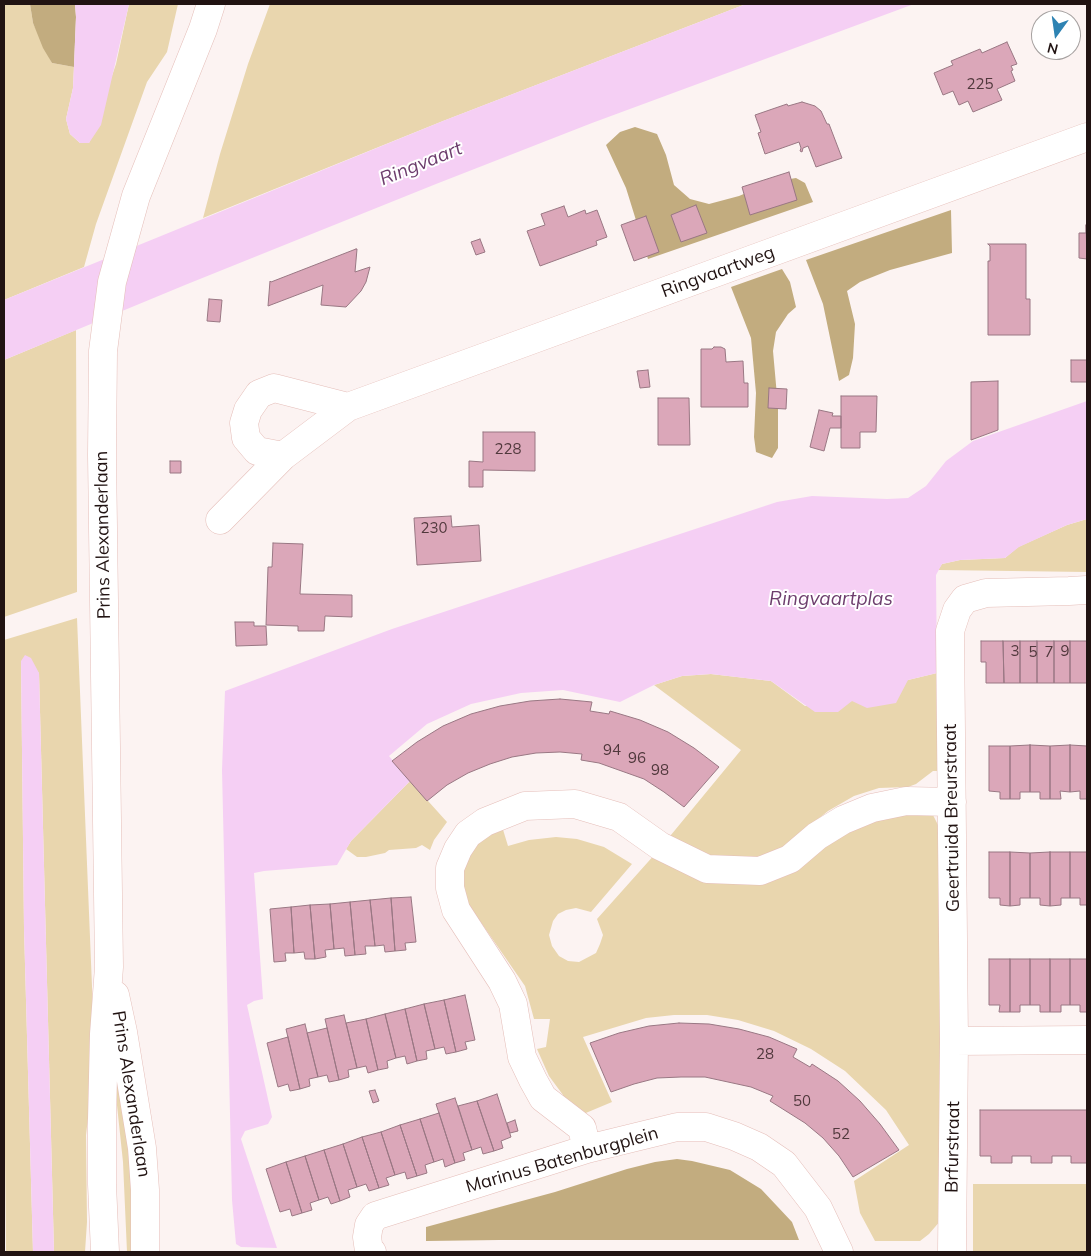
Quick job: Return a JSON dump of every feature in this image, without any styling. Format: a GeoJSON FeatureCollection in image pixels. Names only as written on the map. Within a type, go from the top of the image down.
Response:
{"type":"FeatureCollection","features":[{"type":"Feature","properties":{"kind":"street","name":"Prins Alexanderlaan"},"geometry":{"type":"LineString","coordinates":[[170,112],[191,4]]}},
{"type":"Feature","properties":{"kind":"street","name":"Prins Alexanderlaan"},"geometry":{"type":"LineString","coordinates":[[105,1252],[102,1184],[104,1034],[109,967],[104,673],[103,351],[112,282],[136,196],[211,4]]}},
{"type":"Feature","properties":{"kind":"street","name":"Ringvaartweg"},"geometry":{"type":"LineString","coordinates":[[220,520],[283,456],[348,407],[1087,137]]}},
{"type":"Feature","properties":{"kind":"street"},"geometry":{"type":"LineString","coordinates":[[283,456],[256,451],[246,438],[244,423],[248,410],[259,394],[274,388],[348,407]]}},
{"type":"Feature","properties":{"kind":"street","name":"Geertruida Breurstraat"},"geometry":{"type":"LineString","coordinates":[[954,1041],[950,631],[956,610],[965,600],[986,593],[1087,590]]}},
{"type":"Feature","properties":{"kind":"street"},"geometry":{"type":"LineString","coordinates":[[586,1149],[582,1128],[543,1098],[533,1080],[522,1057],[513,1004],[502,981],[456,910],[450,888],[450,868],[458,849],[468,834],[485,822],[525,806],[575,804],[619,817],[660,846],[707,869],[760,871],[790,859],[817,836],[844,820],[872,808],[906,802],[952,802]]}},
{"type":"Feature","properties":{"kind":"street","name":"Prins Alexanderlaan"},"geometry":{"type":"LineString","coordinates":[[109,967],[123,1032],[142,1148],[145,1190],[145,1252]]}},
{"type":"Feature","properties":{"kind":"street"},"geometry":{"type":"LineString","coordinates":[[954,1041],[1087,1040]]}},
{"type":"Feature","properties":{"kind":"street","name":"Brfurstraat"},"geometry":{"type":"LineString","coordinates":[[952,1252],[954,1041]]}},
{"type":"Feature","properties":{"kind":"street","name":"Marinus Batenburgplein"},"geometry":{"type":"LineString","coordinates":[[372,1252],[369,1251],[367,1237],[369,1224],[375,1216],[586,1149],[677,1127],[706,1127],[759,1147],[784,1164],[818,1208],[839,1252]]}},
{"type":"Feature","properties":{"kind":"street"},"geometry":{"type":"LineString","coordinates":[[94,1252],[102,1184]]}},
{"type":"Feature","properties":{"kind":"shaded area"},"geometry":{"type":"Polygon","coordinates":[[[4,4],[30,4],[33,23],[52,63],[74,67],[73,88],[66,119],[70,134],[80,143],[89,143],[116,64],[129,4],[178,4],[167,52],[147,82],[96,224],[84,267],[4,300],[4,4]]]}},
{"type":"Feature","properties":{"kind":"shaded area"},"geometry":{"type":"Polygon","coordinates":[[[30,4],[75,4],[74,67],[52,63],[43,48],[33,23],[30,4]]]}},
{"type":"Feature","properties":{"kind":"shaded area"},"geometry":{"type":"Polygon","coordinates":[[[270,4],[746,4],[443,121],[203,218],[220,154],[248,64],[270,4]]]}},
{"type":"Feature","properties":{"kind":"shaded area"},"geometry":{"type":"Polygon","coordinates":[[[635,127],[657,134],[666,155],[674,185],[690,199],[709,204],[739,196],[772,182],[796,178],[805,183],[813,202],[648,259],[626,188],[606,145],[620,132],[635,127]]]}},
{"type":"Feature","properties":{"kind":"shaded area"},"geometry":{"type":"Polygon","coordinates":[[[951,210],[952,253],[890,270],[860,282],[847,291],[855,324],[853,358],[849,375],[839,381],[823,304],[806,260],[951,210]]]}},
{"type":"Feature","properties":{"kind":"shaded area"},"geometry":{"type":"Polygon","coordinates":[[[782,269],[790,282],[796,307],[788,314],[776,332],[773,351],[778,407],[778,448],[772,458],[756,452],[754,437],[756,393],[751,338],[731,287],[782,269]]]}},
{"type":"Feature","properties":{"kind":"shaded area"},"geometry":{"type":"Polygon","coordinates":[[[76,330],[77,592],[4,617],[4,360],[76,330]]]}},
{"type":"Feature","properties":{"kind":"shaded area"},"geometry":{"type":"Polygon","coordinates":[[[1087,519],[1087,572],[938,570],[942,564],[960,560],[1005,558],[1018,547],[1067,525],[1087,519]]]}},
{"type":"Feature","properties":{"kind":"shaded area"},"geometry":{"type":"Polygon","coordinates":[[[77,618],[95,1060],[86,1135],[87,1222],[85,1252],[54,1252],[39,673],[21,661],[24,928],[33,1252],[6,1252],[4,640],[77,618]]]}},
{"type":"Feature","properties":{"kind":"shaded area"},"geometry":{"type":"Polygon","coordinates":[[[937,673],[941,771],[933,771],[916,784],[908,787],[879,788],[854,796],[828,811],[817,820],[810,830],[790,849],[738,867],[666,841],[741,750],[654,685],[682,676],[711,674],[771,681],[805,706],[852,701],[908,680],[937,673]]]}},
{"type":"Feature","properties":{"kind":"shaded area"},"geometry":{"type":"Polygon","coordinates":[[[410,781],[447,822],[434,840],[430,850],[422,845],[416,848],[389,850],[385,853],[357,857],[346,849],[351,841],[410,781]]]}},
{"type":"Feature","properties":{"kind":"shaded area"},"geometry":{"type":"Polygon","coordinates":[[[885,812],[932,813],[940,829],[941,1220],[929,1234],[920,1241],[875,1241],[860,1213],[854,1181],[909,1145],[886,1110],[845,1071],[811,1049],[774,1031],[738,1020],[707,1015],[674,1015],[646,1018],[583,1037],[612,1102],[581,1115],[558,1102],[563,1095],[549,1076],[537,1049],[546,1047],[550,1019],[534,1019],[525,986],[464,898],[462,883],[464,856],[501,823],[508,846],[529,840],[556,837],[577,839],[604,847],[632,864],[591,912],[576,908],[566,910],[558,914],[553,921],[549,935],[552,946],[559,956],[568,961],[579,962],[596,953],[600,944],[603,935],[597,919],[656,853],[682,870],[807,856],[885,812]]]}},
{"type":"Feature","properties":{"kind":"shaded area"},"geometry":{"type":"Polygon","coordinates":[[[114,1077],[123,1079],[137,1252],[127,1252],[123,1162],[114,1077]]]}},
{"type":"Feature","properties":{"kind":"shaded area"},"geometry":{"type":"Polygon","coordinates":[[[677,1159],[730,1170],[761,1189],[792,1222],[799,1240],[426,1241],[426,1227],[555,1192],[627,1169],[677,1159]]]}},
{"type":"Feature","properties":{"kind":"shaded area"},"geometry":{"type":"Polygon","coordinates":[[[973,1184],[1087,1184],[1087,1252],[973,1252],[973,1184]]]}},
{"type":"Feature","properties":{"kind":"water"},"geometry":{"type":"Polygon","coordinates":[[[75,4],[129,4],[101,125],[89,143],[80,143],[70,134],[66,119],[73,88],[75,4]]]}},
{"type":"Feature","properties":{"kind":"water","name":"Ringvaart"},"geometry":{"type":"Polygon","coordinates":[[[746,4],[914,4],[592,123],[436,184],[4,360],[4,300],[443,121],[746,4]]]}},
{"type":"Feature","properties":{"kind":"water","name":"Ringvaartplas"},"geometry":{"type":"Polygon","coordinates":[[[1087,401],[1087,519],[1067,525],[1019,547],[1005,558],[960,560],[942,564],[936,575],[937,673],[908,680],[896,703],[867,708],[852,701],[838,712],[815,712],[771,681],[711,674],[682,676],[654,685],[620,702],[563,690],[521,693],[471,704],[427,724],[389,756],[410,781],[351,841],[337,865],[254,873],[263,999],[247,1005],[272,1117],[268,1124],[245,1131],[241,1139],[277,1248],[241,1247],[236,1244],[232,1200],[222,770],[225,691],[392,629],[777,502],[812,496],[908,498],[926,486],[946,461],[973,441],[1087,401]]]}},
{"type":"Feature","properties":{"kind":"water"},"geometry":{"type":"Polygon","coordinates":[[[25,655],[31,658],[39,673],[54,1252],[33,1252],[24,928],[21,661],[25,655]]]}},
{"type":"Feature","properties":{"kind":"building"},"geometry":{"type":"Polygon","coordinates":[[[1007,42],[1017,64],[1011,66],[1015,81],[997,89],[1002,100],[973,112],[968,101],[959,105],[953,91],[943,95],[934,73],[953,65],[951,61],[980,49],[982,53],[1007,42]]]}},
{"type":"Feature","properties":{"kind":"building"},"geometry":{"type":"Polygon","coordinates":[[[802,102],[815,106],[821,111],[827,124],[829,124],[842,158],[816,167],[808,146],[803,148],[802,152],[800,151],[799,142],[765,154],[758,133],[761,132],[755,115],[787,104],[788,106],[802,102]]]}},
{"type":"Feature","properties":{"kind":"building"},"geometry":{"type":"Polygon","coordinates":[[[789,172],[797,200],[750,215],[742,187],[789,172]]]}},
{"type":"Feature","properties":{"kind":"building"},"geometry":{"type":"Polygon","coordinates":[[[696,205],[707,233],[681,242],[671,215],[696,205]]]}},
{"type":"Feature","properties":{"kind":"building"},"geometry":{"type":"Polygon","coordinates":[[[564,206],[568,217],[585,210],[586,214],[597,210],[607,237],[596,241],[597,245],[540,266],[527,231],[545,225],[541,214],[564,206]]]}},
{"type":"Feature","properties":{"kind":"building"},"geometry":{"type":"Polygon","coordinates":[[[646,216],[659,252],[634,261],[621,225],[646,216]]]}},
{"type":"Feature","properties":{"kind":"building"},"geometry":{"type":"Polygon","coordinates":[[[1086,225],[1087,259],[1079,258],[1079,233],[1086,233],[1086,225]]]}},
{"type":"Feature","properties":{"kind":"building"},"geometry":{"type":"Polygon","coordinates":[[[480,239],[485,252],[476,255],[471,242],[480,239]]]}},
{"type":"Feature","properties":{"kind":"building"},"geometry":{"type":"Polygon","coordinates":[[[988,244],[1026,244],[1026,299],[1030,299],[1030,335],[988,335],[988,261],[990,261],[990,246],[988,244]]]}},
{"type":"Feature","properties":{"kind":"building"},"geometry":{"type":"Polygon","coordinates":[[[357,249],[355,272],[370,267],[366,282],[361,291],[346,307],[321,305],[323,285],[268,306],[270,281],[357,249]]]}},
{"type":"Feature","properties":{"kind":"building"},"geometry":{"type":"Polygon","coordinates":[[[209,299],[222,300],[220,322],[207,321],[209,299]]]}},
{"type":"Feature","properties":{"kind":"building"},"geometry":{"type":"Polygon","coordinates":[[[714,347],[725,349],[726,362],[743,361],[744,383],[748,383],[748,407],[701,407],[701,349],[712,349],[714,347]]]}},
{"type":"Feature","properties":{"kind":"building"},"geometry":{"type":"Polygon","coordinates":[[[1071,360],[1087,360],[1087,382],[1071,382],[1071,360]]]}},
{"type":"Feature","properties":{"kind":"building"},"geometry":{"type":"Polygon","coordinates":[[[648,370],[650,387],[640,388],[637,371],[648,370]]]}},
{"type":"Feature","properties":{"kind":"building"},"geometry":{"type":"Polygon","coordinates":[[[998,381],[998,430],[971,440],[971,382],[998,381]]]}},
{"type":"Feature","properties":{"kind":"building"},"geometry":{"type":"Polygon","coordinates":[[[769,388],[787,389],[786,409],[768,408],[769,388]]]}},
{"type":"Feature","properties":{"kind":"building"},"geometry":{"type":"Polygon","coordinates":[[[841,396],[877,396],[876,432],[860,432],[860,448],[841,448],[841,396]]]}},
{"type":"Feature","properties":{"kind":"building"},"geometry":{"type":"Polygon","coordinates":[[[658,398],[689,398],[690,445],[658,445],[658,398]]]}},
{"type":"Feature","properties":{"kind":"building"},"geometry":{"type":"Polygon","coordinates":[[[819,410],[833,413],[832,416],[841,416],[841,428],[830,428],[824,451],[810,447],[819,410]]]}},
{"type":"Feature","properties":{"kind":"building"},"geometry":{"type":"Polygon","coordinates":[[[483,432],[535,432],[535,471],[483,470],[483,487],[469,487],[469,461],[483,462],[483,432]]]}},
{"type":"Feature","properties":{"kind":"building"},"geometry":{"type":"Polygon","coordinates":[[[170,461],[181,461],[181,473],[170,473],[170,461]]]}},
{"type":"Feature","properties":{"kind":"building"},"geometry":{"type":"Polygon","coordinates":[[[451,516],[452,527],[479,525],[481,561],[417,565],[414,518],[451,516]]]}},
{"type":"Feature","properties":{"kind":"building"},"geometry":{"type":"Polygon","coordinates":[[[273,543],[303,544],[300,594],[352,595],[352,617],[325,616],[324,631],[298,631],[298,626],[266,625],[268,567],[272,567],[273,543]]]}},
{"type":"Feature","properties":{"kind":"building"},"geometry":{"type":"Polygon","coordinates":[[[235,622],[254,622],[254,626],[266,626],[267,645],[236,646],[235,622]]]}},
{"type":"Feature","properties":{"kind":"building"},"geometry":{"type":"Polygon","coordinates":[[[981,641],[1003,641],[1004,683],[986,683],[986,662],[981,662],[981,641]]]}},
{"type":"Feature","properties":{"kind":"building"},"geometry":{"type":"Polygon","coordinates":[[[1003,641],[1020,641],[1020,683],[1004,683],[1003,641]]]}},
{"type":"Feature","properties":{"kind":"building"},"geometry":{"type":"Polygon","coordinates":[[[1020,641],[1037,641],[1037,683],[1020,683],[1020,641]]]}},
{"type":"Feature","properties":{"kind":"building"},"geometry":{"type":"Polygon","coordinates":[[[1037,641],[1054,641],[1054,683],[1037,683],[1037,641]]]}},
{"type":"Feature","properties":{"kind":"building"},"geometry":{"type":"Polygon","coordinates":[[[1054,641],[1070,641],[1070,683],[1054,683],[1054,641]]]}},
{"type":"Feature","properties":{"kind":"building"},"geometry":{"type":"Polygon","coordinates":[[[1070,641],[1087,641],[1087,683],[1070,683],[1070,641]]]}},
{"type":"Feature","properties":{"kind":"building"},"geometry":{"type":"Polygon","coordinates":[[[560,699],[592,702],[590,711],[609,714],[610,711],[640,720],[668,732],[694,748],[719,767],[684,807],[644,779],[599,763],[581,760],[582,754],[560,752],[536,753],[512,757],[468,773],[447,785],[427,801],[392,761],[417,742],[443,726],[471,714],[500,706],[560,699]]]}},
{"type":"Feature","properties":{"kind":"building"},"geometry":{"type":"Polygon","coordinates":[[[1030,745],[1050,746],[1050,799],[1040,799],[1040,792],[1030,792],[1030,745]]]}},
{"type":"Feature","properties":{"kind":"building"},"geometry":{"type":"Polygon","coordinates":[[[1030,745],[1030,792],[1020,792],[1020,799],[1010,799],[1010,746],[1030,745]]]}},
{"type":"Feature","properties":{"kind":"building"},"geometry":{"type":"Polygon","coordinates":[[[1070,745],[1087,746],[1087,799],[1080,799],[1080,791],[1070,792],[1070,745]]]}},
{"type":"Feature","properties":{"kind":"building"},"geometry":{"type":"Polygon","coordinates":[[[1070,745],[1070,792],[1060,791],[1061,799],[1050,799],[1050,746],[1070,745]]]}},
{"type":"Feature","properties":{"kind":"building"},"geometry":{"type":"Polygon","coordinates":[[[989,746],[1010,746],[1010,799],[1000,799],[1000,792],[989,791],[989,746]]]}},
{"type":"Feature","properties":{"kind":"building"},"geometry":{"type":"Polygon","coordinates":[[[989,852],[1010,852],[1010,906],[1000,905],[1000,898],[989,898],[989,852]]]}},
{"type":"Feature","properties":{"kind":"building"},"geometry":{"type":"Polygon","coordinates":[[[1010,852],[1030,853],[1030,898],[1020,898],[1020,905],[1010,906],[1010,852]]]}},
{"type":"Feature","properties":{"kind":"building"},"geometry":{"type":"Polygon","coordinates":[[[1050,852],[1050,906],[1040,905],[1040,898],[1030,898],[1030,853],[1050,852]]]}},
{"type":"Feature","properties":{"kind":"building"},"geometry":{"type":"Polygon","coordinates":[[[1050,852],[1070,852],[1070,898],[1061,898],[1061,905],[1050,906],[1050,852]]]}},
{"type":"Feature","properties":{"kind":"building"},"geometry":{"type":"Polygon","coordinates":[[[1070,852],[1087,852],[1087,905],[1080,905],[1080,898],[1070,898],[1070,852]]]}},
{"type":"Feature","properties":{"kind":"building"},"geometry":{"type":"Polygon","coordinates":[[[411,897],[416,942],[405,943],[406,950],[395,951],[391,898],[411,897]]]}},
{"type":"Feature","properties":{"kind":"building"},"geometry":{"type":"Polygon","coordinates":[[[391,898],[395,951],[385,952],[384,945],[375,946],[370,900],[391,898]]]}},
{"type":"Feature","properties":{"kind":"building"},"geometry":{"type":"Polygon","coordinates":[[[370,900],[375,946],[365,946],[366,954],[355,955],[350,902],[370,900]]]}},
{"type":"Feature","properties":{"kind":"building"},"geometry":{"type":"Polygon","coordinates":[[[350,902],[355,955],[345,956],[344,948],[334,949],[330,904],[350,902]]]}},
{"type":"Feature","properties":{"kind":"building"},"geometry":{"type":"Polygon","coordinates":[[[330,904],[334,949],[325,950],[326,957],[315,959],[310,905],[330,904]]]}},
{"type":"Feature","properties":{"kind":"building"},"geometry":{"type":"Polygon","coordinates":[[[310,905],[315,959],[305,959],[304,952],[294,953],[291,907],[310,905]]]}},
{"type":"Feature","properties":{"kind":"building"},"geometry":{"type":"Polygon","coordinates":[[[291,907],[294,953],[285,953],[286,961],[274,962],[270,909],[291,907]]]}},
{"type":"Feature","properties":{"kind":"building"},"geometry":{"type":"Polygon","coordinates":[[[989,959],[1010,959],[1010,1012],[999,1012],[1000,1005],[989,1005],[989,959]]]}},
{"type":"Feature","properties":{"kind":"building"},"geometry":{"type":"Polygon","coordinates":[[[1010,959],[1030,959],[1030,1005],[1020,1005],[1020,1012],[1010,1012],[1010,959]]]}},
{"type":"Feature","properties":{"kind":"building"},"geometry":{"type":"Polygon","coordinates":[[[1030,959],[1050,959],[1050,1012],[1040,1012],[1040,1005],[1030,1005],[1030,959]]]}},
{"type":"Feature","properties":{"kind":"building"},"geometry":{"type":"Polygon","coordinates":[[[1050,959],[1070,959],[1070,1005],[1061,1005],[1061,1012],[1050,1012],[1050,959]]]}},
{"type":"Feature","properties":{"kind":"building"},"geometry":{"type":"Polygon","coordinates":[[[1070,959],[1087,959],[1087,1012],[1080,1012],[1080,1005],[1070,1005],[1070,959]]]}},
{"type":"Feature","properties":{"kind":"building"},"geometry":{"type":"Polygon","coordinates":[[[465,995],[475,1040],[465,1042],[467,1049],[456,1052],[444,1000],[465,995]]]}},
{"type":"Feature","properties":{"kind":"building"},"geometry":{"type":"Polygon","coordinates":[[[444,1000],[456,1052],[446,1054],[444,1047],[435,1049],[424,1004],[444,1000]]]}},
{"type":"Feature","properties":{"kind":"building"},"geometry":{"type":"Polygon","coordinates":[[[424,1004],[435,1049],[426,1051],[427,1059],[417,1061],[405,1009],[424,1004]]]}},
{"type":"Feature","properties":{"kind":"building"},"geometry":{"type":"Polygon","coordinates":[[[405,1009],[417,1061],[407,1064],[405,1056],[396,1058],[385,1014],[405,1009]]]}},
{"type":"Feature","properties":{"kind":"building"},"geometry":{"type":"Polygon","coordinates":[[[385,1014],[396,1058],[387,1061],[388,1068],[378,1070],[366,1019],[385,1014]]]}},
{"type":"Feature","properties":{"kind":"building"},"geometry":{"type":"Polygon","coordinates":[[[344,1015],[357,1068],[348,1070],[349,1077],[339,1080],[325,1019],[344,1015]]]}},
{"type":"Feature","properties":{"kind":"building"},"geometry":{"type":"Polygon","coordinates":[[[366,1019],[378,1070],[368,1073],[366,1066],[357,1068],[346,1023],[366,1019]]]}},
{"type":"Feature","properties":{"kind":"building"},"geometry":{"type":"Polygon","coordinates":[[[679,1023],[709,1024],[739,1029],[769,1037],[797,1049],[793,1057],[810,1067],[812,1064],[838,1081],[860,1101],[899,1150],[853,1177],[839,1156],[823,1138],[805,1123],[770,1101],[773,1096],[751,1087],[705,1077],[681,1077],[657,1078],[611,1092],[590,1043],[619,1033],[649,1026],[679,1023]]]}},
{"type":"Feature","properties":{"kind":"building"},"geometry":{"type":"Polygon","coordinates":[[[305,1024],[318,1077],[309,1079],[310,1086],[300,1089],[286,1029],[305,1024]]]}},
{"type":"Feature","properties":{"kind":"building"},"geometry":{"type":"Polygon","coordinates":[[[327,1028],[339,1080],[329,1082],[327,1075],[318,1077],[307,1033],[327,1028]]]}},
{"type":"Feature","properties":{"kind":"building"},"geometry":{"type":"Polygon","coordinates":[[[288,1037],[300,1089],[290,1091],[288,1084],[278,1087],[267,1043],[288,1037]]]}},
{"type":"Feature","properties":{"kind":"building"},"geometry":{"type":"Polygon","coordinates":[[[375,1090],[379,1101],[373,1103],[369,1091],[375,1090]]]}},
{"type":"Feature","properties":{"kind":"building"},"geometry":{"type":"Polygon","coordinates":[[[497,1094],[511,1137],[501,1141],[503,1148],[494,1151],[477,1101],[497,1094]]]}},
{"type":"Feature","properties":{"kind":"building"},"geometry":{"type":"Polygon","coordinates":[[[455,1098],[472,1150],[463,1153],[465,1160],[455,1163],[436,1104],[455,1098]]]}},
{"type":"Feature","properties":{"kind":"building"},"geometry":{"type":"Polygon","coordinates":[[[477,1101],[494,1151],[483,1154],[481,1147],[472,1150],[458,1106],[477,1101]]]}},
{"type":"Feature","properties":{"kind":"building"},"geometry":{"type":"Polygon","coordinates":[[[980,1110],[1087,1110],[1087,1163],[1071,1163],[1071,1156],[1052,1156],[1052,1163],[1031,1163],[1031,1156],[1012,1156],[1012,1163],[991,1163],[991,1156],[980,1156],[980,1110]]]}},
{"type":"Feature","properties":{"kind":"building"},"geometry":{"type":"Polygon","coordinates":[[[439,1113],[455,1163],[445,1167],[443,1159],[434,1162],[420,1119],[439,1113]]]}},
{"type":"Feature","properties":{"kind":"building"},"geometry":{"type":"Polygon","coordinates":[[[420,1119],[434,1162],[425,1165],[427,1173],[417,1176],[400,1125],[420,1119]]]}},
{"type":"Feature","properties":{"kind":"building"},"geometry":{"type":"Polygon","coordinates":[[[515,1120],[518,1131],[510,1133],[507,1123],[515,1120]]]}},
{"type":"Feature","properties":{"kind":"building"},"geometry":{"type":"Polygon","coordinates":[[[400,1125],[417,1176],[407,1179],[405,1172],[395,1175],[381,1132],[400,1125]]]}},
{"type":"Feature","properties":{"kind":"building"},"geometry":{"type":"Polygon","coordinates":[[[381,1132],[395,1175],[386,1178],[389,1185],[379,1188],[362,1137],[381,1132]]]}},
{"type":"Feature","properties":{"kind":"building"},"geometry":{"type":"Polygon","coordinates":[[[362,1137],[379,1188],[369,1191],[366,1184],[357,1187],[343,1144],[362,1137]]]}},
{"type":"Feature","properties":{"kind":"building"},"geometry":{"type":"Polygon","coordinates":[[[343,1144],[357,1187],[348,1190],[350,1197],[340,1201],[324,1150],[343,1144]]]}},
{"type":"Feature","properties":{"kind":"building"},"geometry":{"type":"Polygon","coordinates":[[[324,1150],[340,1201],[331,1204],[328,1197],[319,1200],[305,1156],[324,1150]]]}},
{"type":"Feature","properties":{"kind":"building"},"geometry":{"type":"Polygon","coordinates":[[[305,1156],[319,1200],[310,1203],[312,1210],[302,1213],[286,1162],[305,1156]]]}},
{"type":"Feature","properties":{"kind":"building"},"geometry":{"type":"Polygon","coordinates":[[[286,1162],[302,1213],[292,1216],[290,1209],[280,1212],[266,1169],[286,1162]]]}}]}
